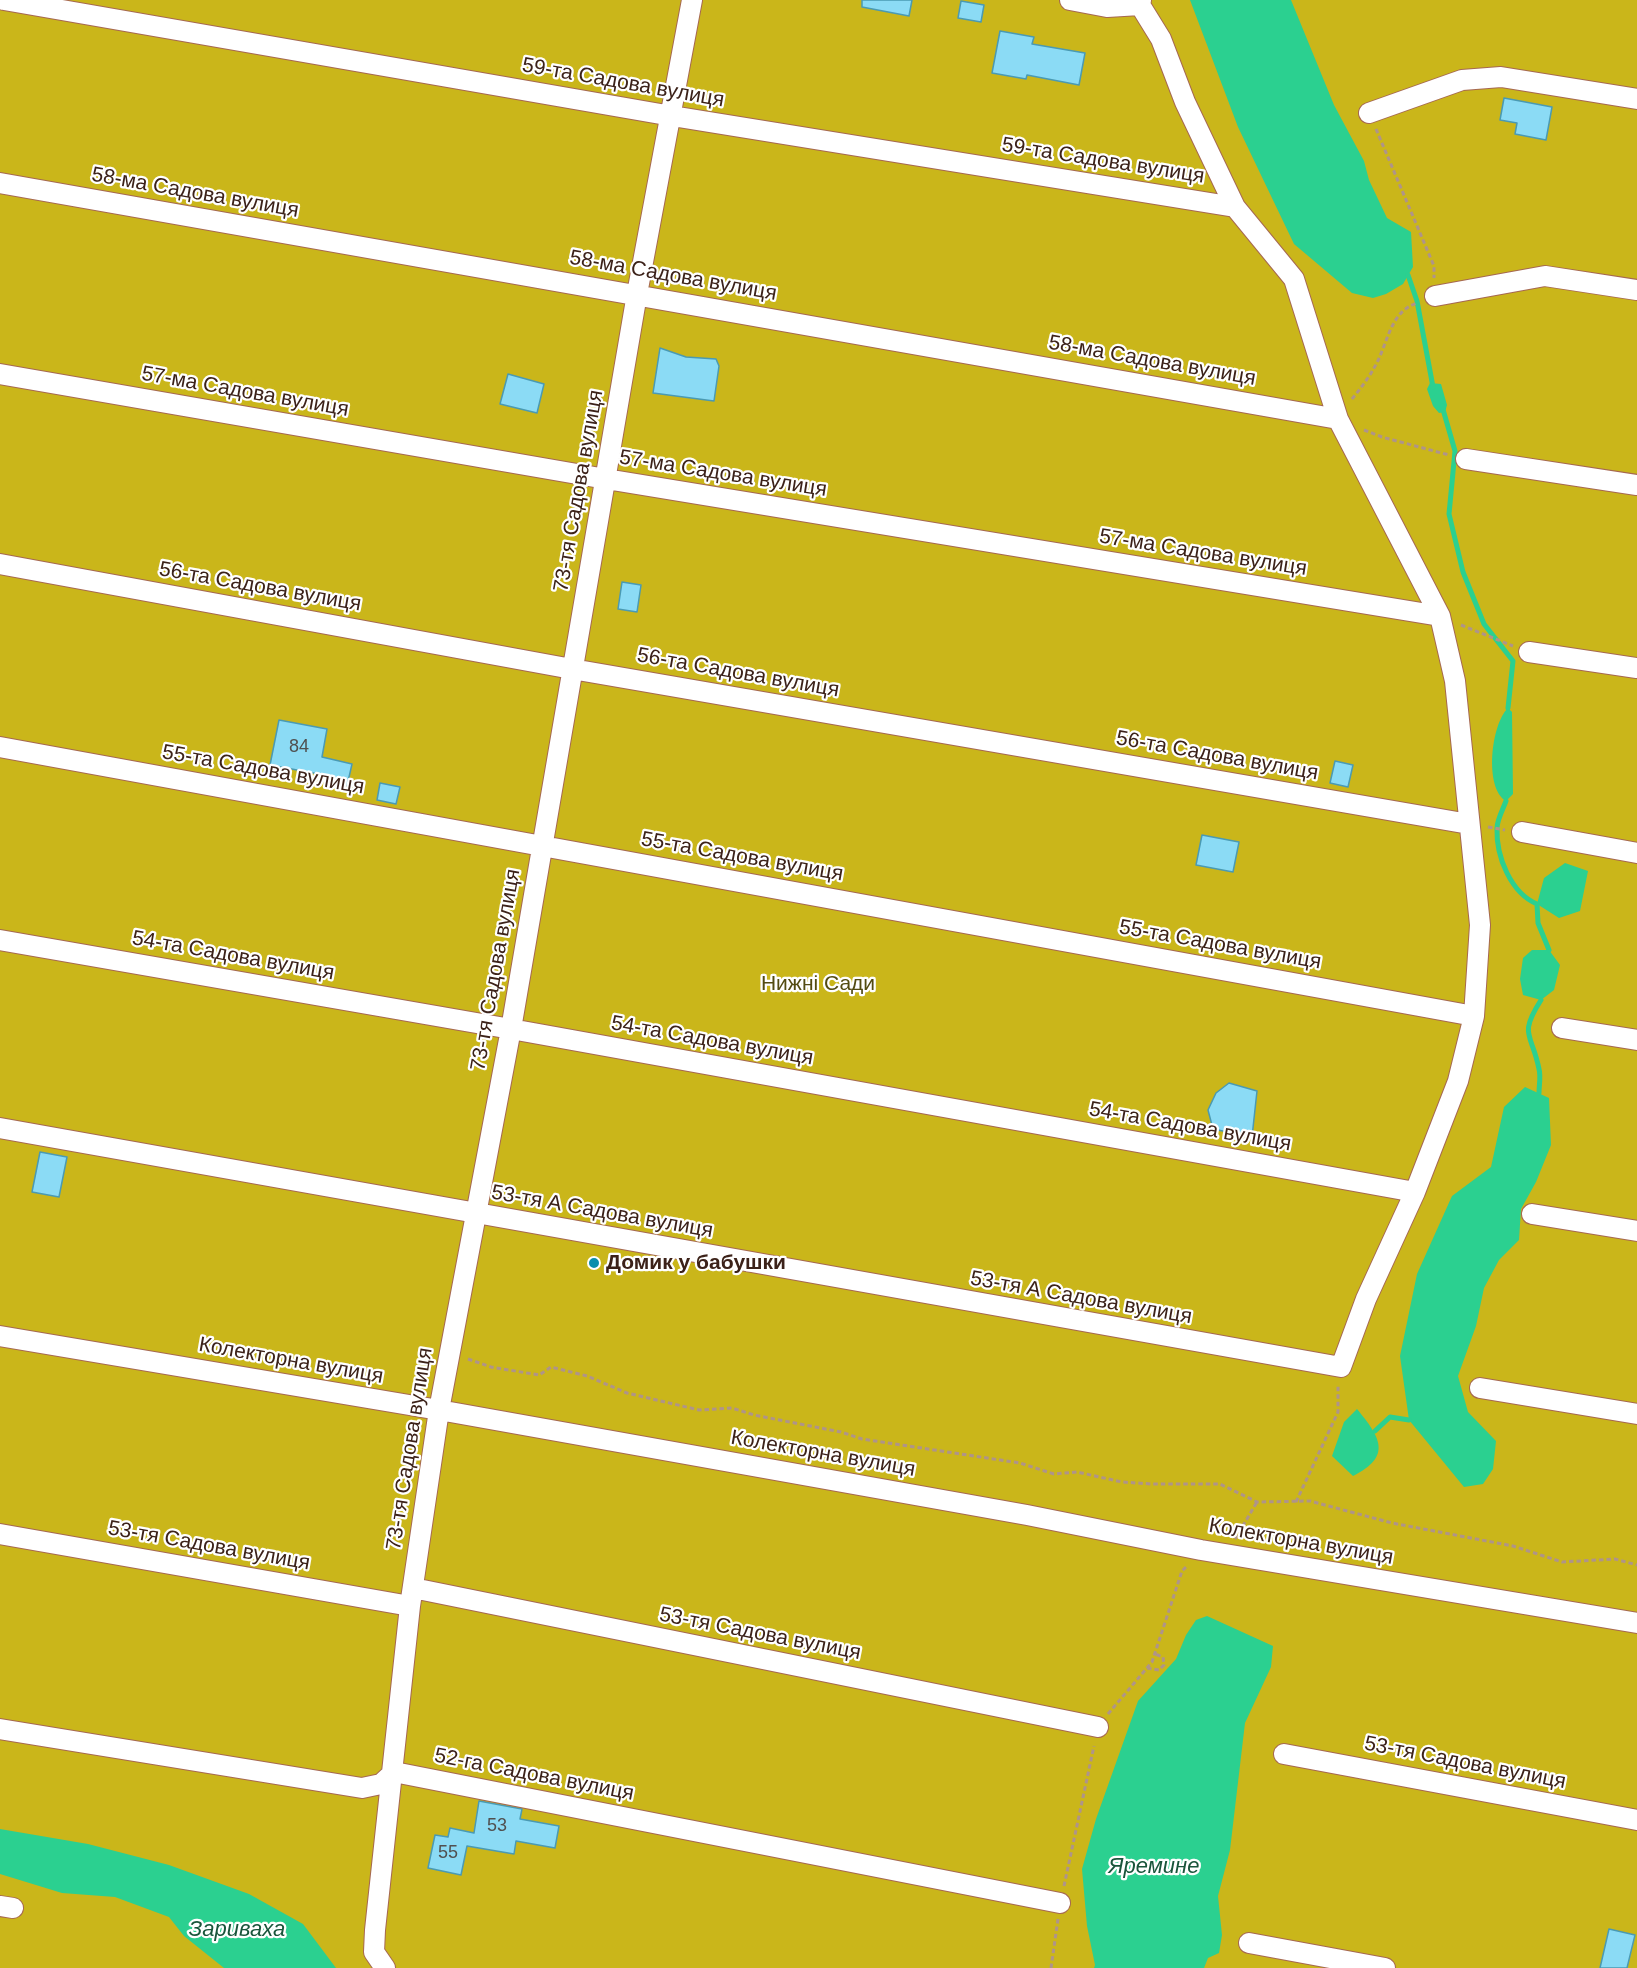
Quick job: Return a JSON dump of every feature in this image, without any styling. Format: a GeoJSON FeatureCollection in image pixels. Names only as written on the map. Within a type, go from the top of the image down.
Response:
{"type":"FeatureCollection","features":[{"type":"Feature","properties":{"kind":"street","name":"59-та Садова вулиця"},"geometry":{"type":"LineString","coordinates":[[4,0],[672,116],[1235,207]]}},
{"type":"Feature","properties":{"kind":"street","name":"73-тя Садова вулиця"},"geometry":{"type":"LineString","coordinates":[[380,1960],[394,1772],[412,1597],[438,1410],[511,1029],[637,294],[692,0]]}},
{"type":"Feature","properties":{"kind":"street"},"geometry":{"type":"LineString","coordinates":[[1070,0],[1107,7],[1140,2],[1161,39],[1185,102],[1235,207],[1294,279],[1338,418],[1440,616],[1455,681],[1477,825],[1480,925],[1474,1016],[1458,1081],[1415,1192],[1366,1299],[1345,1362],[1339,1368]]}},
{"type":"Feature","properties":{"kind":"street"},"geometry":{"type":"LineString","coordinates":[[1369,113],[1462,80],[1501,77],[1637,99]]}},
{"type":"Feature","properties":{"kind":"street","name":"58-ма Садова вулиця"},"geometry":{"type":"LineString","coordinates":[[0,183],[1338,418]]}},
{"type":"Feature","properties":{"kind":"street"},"geometry":{"type":"LineString","coordinates":[[1429,299],[1545,276],[1637,290]]}},
{"type":"Feature","properties":{"kind":"street","name":"57-ма Садова вулиця"},"geometry":{"type":"LineString","coordinates":[[0,374],[606,479],[1440,616]]}},
{"type":"Feature","properties":{"kind":"street"},"geometry":{"type":"LineString","coordinates":[[1466,459],[1637,485]]}},
{"type":"Feature","properties":{"kind":"street","name":"56-та Садова вулиця"},"geometry":{"type":"LineString","coordinates":[[0,564],[572,669],[1477,825]]}},
{"type":"Feature","properties":{"kind":"street"},"geometry":{"type":"LineString","coordinates":[[1521,649],[1637,668]]}},
{"type":"Feature","properties":{"kind":"street","name":"55-та Садова вулиця"},"geometry":{"type":"LineString","coordinates":[[0,747],[542,844],[1474,1016]]}},
{"type":"Feature","properties":{"kind":"street"},"geometry":{"type":"LineString","coordinates":[[1516,831],[1637,853]]}},
{"type":"Feature","properties":{"kind":"street","name":"54-та Садова вулиця"},"geometry":{"type":"LineString","coordinates":[[0,940],[511,1029],[1415,1192]]}},
{"type":"Feature","properties":{"kind":"street"},"geometry":{"type":"LineString","coordinates":[[1562,1028],[1637,1040]]}},
{"type":"Feature","properties":{"kind":"street","name":"53-тя А Садова вулиця"},"geometry":{"type":"LineString","coordinates":[[0,1128],[1339,1368]]}},
{"type":"Feature","properties":{"kind":"street"},"geometry":{"type":"LineString","coordinates":[[1532,1214],[1637,1231]]}},
{"type":"Feature","properties":{"kind":"street","name":"Колекторна вулиця"},"geometry":{"type":"LineString","coordinates":[[0,1336],[438,1410],[1027,1515],[1201,1550],[1637,1623]]}},
{"type":"Feature","properties":{"kind":"street"},"geometry":{"type":"LineString","coordinates":[[1480,1388],[1637,1414]]}},
{"type":"Feature","properties":{"kind":"street","name":"53-тя Садова вулиця"},"geometry":{"type":"LineString","coordinates":[[0,1533],[412,1597],[1098,1726]]}},
{"type":"Feature","properties":{"kind":"street"},"geometry":{"type":"LineString","coordinates":[[0,1729],[363,1788],[381,1784],[394,1772]]}},
{"type":"Feature","properties":{"kind":"street","name":"53-тя Садова вулиця"},"geometry":{"type":"LineString","coordinates":[[1284,1754],[1637,1820]]}},
{"type":"Feature","properties":{"kind":"street","name":"52-га Садова вулиця"},"geometry":{"type":"LineString","coordinates":[[394,1772],[1060,1903]]}},
{"type":"Feature","properties":{"kind":"street"},"geometry":{"type":"LineString","coordinates":[[1249,1943],[1384,1968]]}},
{"type":"Feature","properties":{"kind":"path"},"geometry":{"type":"LineString","coordinates":[[1369,113],[1434,266],[1429,299],[1407,306],[1396,319],[1375,368],[1338,418],[1382,437],[1442,453]]}},
{"type":"Feature","properties":{"kind":"path"},"geometry":{"type":"LineString","coordinates":[[1478,632],[1521,649]]}},
{"type":"Feature","properties":{"kind":"path"},"geometry":{"type":"LineString","coordinates":[[1477,825],[1516,831]]}},
{"type":"Feature","properties":{"kind":"path"},"geometry":{"type":"LineString","coordinates":[[449,1352],[491,1367],[539,1375],[551,1367],[588,1376],[627,1393],[699,1410],[732,1408],[754,1415],[841,1432],[862,1439],[1020,1463],[1054,1474],[1077,1472],[1122,1482],[1152,1484],[1220,1484],[1257,1502],[1310,1502],[1392,1523],[1464,1534],[1513,1546],[1562,1562],[1616,1558],[1637,1565]]}},
{"type":"Feature","properties":{"kind":"path"},"geometry":{"type":"LineString","coordinates":[[1296,1502],[1338,1412],[1339,1368]]}},
{"type":"Feature","properties":{"kind":"path"},"geometry":{"type":"LineString","coordinates":[[1226,1554],[1257,1502]]}},
{"type":"Feature","properties":{"kind":"path"},"geometry":{"type":"LineString","coordinates":[[1051,1968],[1060,1903],[1098,1726],[1147,1668],[1155,1654],[1182,1571],[1201,1550]]}},
{"type":"Feature","properties":{"kind":"path"},"geometry":{"type":"LineString","coordinates":[[1147,1668],[1159,1670],[1164,1665],[1162,1657],[1155,1654]]}},
{"type":"Feature","properties":{"kind":"green space","name":"Нижні Сади"},"geometry":{"type":"Polygon","coordinates":[[[0,0],[1637,0],[1637,1968],[0,1968],[0,0]]]}},
{"type":"Feature","properties":{"kind":"water"},"geometry":{"type":"Polygon","coordinates":[[[1190,0],[1291,0],[1334,105],[1364,161],[1369,180],[1387,218],[1411,232],[1413,267],[1403,284],[1386,294],[1373,298],[1352,293],[1294,244],[1238,127],[1190,0]]]}},
{"type":"Feature","properties":{"kind":"water"},"geometry":{"type":"Polygon","coordinates":[[[1430,383],[1441,384],[1447,405],[1445,412],[1439,413],[1433,406],[1427,389],[1430,383]]]}},
{"type":"Feature","properties":{"kind":"water"},"geometry":{"type":"Polygon","coordinates":[[[1508,708],[1512,712],[1513,794],[1506,801],[1499,794],[1495,783],[1492,756],[1497,727],[1508,708]]]}},
{"type":"Feature","properties":{"kind":"water"},"geometry":{"type":"Polygon","coordinates":[[[1565,863],[1588,871],[1580,911],[1559,918],[1537,904],[1544,878],[1565,863]]]}},
{"type":"Feature","properties":{"kind":"water"},"geometry":{"type":"Polygon","coordinates":[[[1532,950],[1549,950],[1560,965],[1554,990],[1541,1000],[1523,995],[1520,979],[1523,958],[1532,950]]]}},
{"type":"Feature","properties":{"kind":"water"},"geometry":{"type":"Polygon","coordinates":[[[1525,1087],[1549,1098],[1551,1145],[1536,1182],[1521,1209],[1519,1240],[1499,1260],[1484,1288],[1476,1326],[1458,1376],[1468,1412],[1496,1441],[1493,1469],[1483,1484],[1464,1487],[1409,1420],[1400,1356],[1417,1274],[1452,1196],[1491,1167],[1504,1107],[1525,1087]]]}},
{"type":"Feature","properties":{"kind":"water"},"geometry":{"type":"Polygon","coordinates":[[[1357,1409],[1372,1428],[1379,1446],[1374,1461],[1366,1469],[1353,1476],[1332,1456],[1344,1422],[1357,1409]]]}},
{"type":"Feature","properties":{"kind":"water","name":"Яремине"},"geometry":{"type":"Polygon","coordinates":[[[1207,1616],[1273,1646],[1271,1667],[1245,1723],[1230,1850],[1218,1896],[1222,1935],[1219,1953],[1208,1958],[1204,1968],[1094,1968],[1087,1926],[1082,1869],[1096,1819],[1138,1701],[1176,1659],[1186,1635],[1196,1620],[1207,1616]]]}},
{"type":"Feature","properties":{"kind":"water","name":"Зариваха"},"geometry":{"type":"Polygon","coordinates":[[[0,1829],[88,1844],[169,1865],[249,1894],[303,1924],[336,1968],[224,1968],[184,1936],[169,1917],[115,1897],[62,1893],[0,1874],[0,1829]]]}},
{"type":"Feature","properties":{"kind":"building"},"geometry":{"type":"Polygon","coordinates":[[[862,0],[912,0],[909,16],[862,7],[862,0]]]}},
{"type":"Feature","properties":{"kind":"building"},"geometry":{"type":"Polygon","coordinates":[[[961,1],[984,5],[981,22],[958,18],[961,1]]]}},
{"type":"Feature","properties":{"kind":"building"},"geometry":{"type":"Polygon","coordinates":[[[1000,31],[1034,37],[1032,44],[1085,53],[1079,85],[1027,75],[1026,79],[992,73],[1000,31]]]}},
{"type":"Feature","properties":{"kind":"building"},"geometry":{"type":"Polygon","coordinates":[[[1504,98],[1552,107],[1546,140],[1515,134],[1517,123],[1500,120],[1504,98]]]}},
{"type":"Feature","properties":{"kind":"building"},"geometry":{"type":"Polygon","coordinates":[[[660,348],[686,357],[716,359],[719,366],[714,401],[653,393],[660,348]]]}},
{"type":"Feature","properties":{"kind":"building"},"geometry":{"type":"Polygon","coordinates":[[[508,374],[544,384],[537,413],[500,404],[508,374]]]}},
{"type":"Feature","properties":{"kind":"building"},"geometry":{"type":"Polygon","coordinates":[[[622,582],[641,585],[637,612],[618,609],[622,582]]]}},
{"type":"Feature","properties":{"kind":"building"},"geometry":{"type":"Polygon","coordinates":[[[279,720],[327,729],[322,757],[352,764],[347,786],[322,781],[324,775],[270,765],[279,720]]]}},
{"type":"Feature","properties":{"kind":"building"},"geometry":{"type":"Polygon","coordinates":[[[1335,761],[1353,765],[1348,787],[1330,783],[1335,761]]]}},
{"type":"Feature","properties":{"kind":"building"},"geometry":{"type":"Polygon","coordinates":[[[380,783],[400,787],[396,804],[377,800],[380,783]]]}},
{"type":"Feature","properties":{"kind":"building"},"geometry":{"type":"Polygon","coordinates":[[[1202,835],[1239,842],[1233,872],[1196,865],[1202,835]]]}},
{"type":"Feature","properties":{"kind":"building"},"geometry":{"type":"Polygon","coordinates":[[[1229,1083],[1257,1091],[1252,1137],[1213,1129],[1208,1110],[1216,1093],[1229,1083]]]}},
{"type":"Feature","properties":{"kind":"building"},"geometry":{"type":"Polygon","coordinates":[[[40,1152],[67,1157],[59,1197],[32,1192],[40,1152]]]}},
{"type":"Feature","properties":{"kind":"building"},"geometry":{"type":"Polygon","coordinates":[[[479,1801],[522,1809],[520,1819],[559,1826],[555,1848],[516,1841],[514,1854],[467,1846],[461,1875],[428,1868],[435,1835],[448,1837],[450,1828],[474,1833],[479,1801]]]}},
{"type":"Feature","properties":{"kind":"building"},"geometry":{"type":"Polygon","coordinates":[[[1609,1929],[1635,1935],[1627,1968],[1600,1968],[1609,1929]]]}},
{"type":"Feature","properties":{"kind":"waterway"},"geometry":{"type":"LineString","coordinates":[[1408,275],[1417,301],[1433,387]]}},
{"type":"Feature","properties":{"kind":"waterway"},"geometry":{"type":"LineString","coordinates":[[1442,406],[1455,451],[1449,514],[1463,572],[1484,624],[1513,661],[1508,708]]}},
{"type":"Feature","properties":{"kind":"waterway"},"geometry":{"type":"LineString","coordinates":[[1506,801],[1497,828],[1502,862],[1520,892],[1537,904],[1538,923],[1549,950]]}},
{"type":"Feature","properties":{"kind":"waterway"},"geometry":{"type":"LineString","coordinates":[[1539,1093],[1540,1072],[1528,1028],[1541,1000]]}},
{"type":"Feature","properties":{"kind":"waterway"},"geometry":{"type":"LineString","coordinates":[[1375,1431],[1390,1417],[1409,1420]]}},
{"type":"Feature","properties":{"kind":"place","name":"Домик у бабушки"},"geometry":{"type":"Point","coordinates":[594,1263]}}]}
